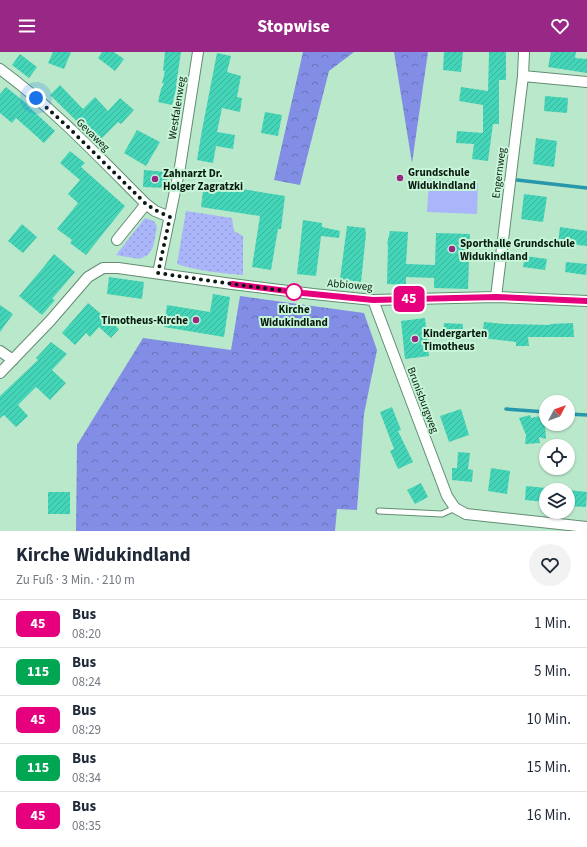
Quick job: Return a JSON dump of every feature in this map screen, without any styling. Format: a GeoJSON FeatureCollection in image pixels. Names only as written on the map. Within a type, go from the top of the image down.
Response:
{"type":"FeatureCollection","features":[{"type":"Feature","properties":{"kind":"street","name":"Westfalenweg"},"geometry":{"type":"LineString","coordinates":[[158,273],[180,167],[198,52]]}},
{"type":"Feature","properties":{"kind":"street","name":"Engernweg"},"geometry":{"type":"LineString","coordinates":[[496,297],[523,76],[524,52]]}},
{"type":"Feature","properties":{"kind":"street","name":"Gevaweg"},"geometry":{"type":"LineString","coordinates":[[0,69],[36,98],[68,127],[146,204],[170,217]]}},
{"type":"Feature","properties":{"kind":"street"},"geometry":{"type":"LineString","coordinates":[[523,76],[587,82]]}},
{"type":"Feature","properties":{"kind":"street"},"geometry":{"type":"LineString","coordinates":[[117,240],[146,204]]}},
{"type":"Feature","properties":{"kind":"street","name":"Abbioweg"},"geometry":{"type":"LineString","coordinates":[[0,373],[50,321],[88,277],[103,268],[118,268],[232,284],[373,300],[496,297],[587,301]]}},
{"type":"Feature","properties":{"kind":"street","name":"Brunisburgweg"},"geometry":{"type":"LineString","coordinates":[[373,300],[447,496],[455,508]]}},
{"type":"Feature","properties":{"kind":"street"},"geometry":{"type":"LineString","coordinates":[[0,351],[13,360]]}},
{"type":"Feature","properties":{"kind":"street"},"geometry":{"type":"LineString","coordinates":[[455,508],[466,514],[587,527]]}},
{"type":"Feature","properties":{"kind":"lane"},"geometry":{"type":"LineString","coordinates":[[379,511],[442,514],[455,508]]}},
{"type":"Feature","properties":{"kind":"shaded area"},"geometry":{"type":"Polygon","coordinates":[[[429,180],[478,183],[477,214],[427,212],[429,180]]]}},
{"type":"Feature","properties":{"kind":"shaded area"},"geometry":{"type":"Polygon","coordinates":[[[186,211],[232,218],[234,231],[243,236],[243,275],[201,270],[177,264],[186,211]]]}},
{"type":"Feature","properties":{"kind":"shaded area"},"geometry":{"type":"Polygon","coordinates":[[[145,218],[154,221],[157,227],[153,247],[148,255],[139,259],[116,255],[145,218]]]}},
{"type":"Feature","properties":{"kind":"green space"},"geometry":{"type":"Polygon","coordinates":[[[303,52],[354,52],[329,71],[300,185],[274,180],[303,52]]]}},
{"type":"Feature","properties":{"kind":"green space"},"geometry":{"type":"Polygon","coordinates":[[[394,52],[428,52],[412,163],[394,52]]]}},
{"type":"Feature","properties":{"kind":"green space"},"geometry":{"type":"Polygon","coordinates":[[[240,296],[364,313],[377,350],[364,414],[357,510],[337,509],[335,531],[76,531],[77,445],[143,338],[231,350],[240,296]]]}},
{"type":"Feature","properties":{"kind":"building"},"geometry":{"type":"Polygon","coordinates":[[[53,52],[71,52],[64,69],[48,63],[53,52]]]}},
{"type":"Feature","properties":{"kind":"building"},"geometry":{"type":"Polygon","coordinates":[[[102,52],[114,52],[124,59],[115,71],[98,58],[102,52]]]}},
{"type":"Feature","properties":{"kind":"building"},"geometry":{"type":"Polygon","coordinates":[[[165,52],[181,52],[177,86],[172,105],[158,102],[161,89],[164,84],[162,83],[165,71],[163,71],[165,52]]]}},
{"type":"Feature","properties":{"kind":"building"},"geometry":{"type":"Polygon","coordinates":[[[444,52],[463,52],[461,72],[443,70],[444,52]]]}},
{"type":"Feature","properties":{"kind":"building"},"geometry":{"type":"Polygon","coordinates":[[[489,52],[506,52],[506,80],[499,80],[499,124],[493,124],[488,161],[472,159],[474,144],[456,143],[457,131],[483,133],[483,105],[459,101],[461,87],[488,91],[489,52]]]}},
{"type":"Feature","properties":{"kind":"building"},"geometry":{"type":"Polygon","coordinates":[[[551,52],[576,52],[575,58],[587,59],[587,73],[548,67],[551,52]]]}},
{"type":"Feature","properties":{"kind":"building"},"geometry":{"type":"Polygon","coordinates":[[[217,53],[231,56],[227,72],[241,76],[237,97],[242,98],[240,112],[222,108],[217,132],[235,135],[233,149],[216,146],[213,163],[197,160],[217,53]]]}},
{"type":"Feature","properties":{"kind":"building"},"geometry":{"type":"Polygon","coordinates":[[[20,54],[37,67],[29,78],[12,65],[20,54]]]}},
{"type":"Feature","properties":{"kind":"building"},"geometry":{"type":"Polygon","coordinates":[[[60,85],[83,109],[95,97],[108,111],[120,98],[134,110],[121,124],[118,122],[98,142],[50,95],[60,85]]]}},
{"type":"Feature","properties":{"kind":"building"},"geometry":{"type":"Polygon","coordinates":[[[6,87],[27,104],[55,131],[44,143],[16,118],[12,123],[0,113],[0,94],[6,87]]]}},
{"type":"Feature","properties":{"kind":"building"},"geometry":{"type":"Polygon","coordinates":[[[545,96],[568,98],[567,113],[544,111],[545,96]]]}},
{"type":"Feature","properties":{"kind":"building"},"geometry":{"type":"Polygon","coordinates":[[[265,112],[282,115],[278,136],[261,133],[265,112]]]}},
{"type":"Feature","properties":{"kind":"building"},"geometry":{"type":"Polygon","coordinates":[[[137,130],[160,142],[146,166],[124,153],[137,130]]]}},
{"type":"Feature","properties":{"kind":"building"},"geometry":{"type":"Polygon","coordinates":[[[536,138],[557,141],[554,167],[533,164],[536,138]]]}},
{"type":"Feature","properties":{"kind":"building"},"geometry":{"type":"Polygon","coordinates":[[[70,151],[85,163],[81,167],[125,206],[86,255],[70,243],[72,240],[57,229],[78,203],[68,194],[80,180],[60,163],[70,151]]]}},
{"type":"Feature","properties":{"kind":"building","name":"Zahnarzt Dr. Holger Zagratzki"},"geometry":{"type":"Polygon","coordinates":[[[144,170],[167,172],[166,188],[143,187],[144,170]]]}},
{"type":"Feature","properties":{"kind":"building"},"geometry":{"type":"Polygon","coordinates":[[[204,183],[285,196],[281,229],[278,229],[271,270],[252,267],[260,216],[201,207],[204,183]]]}},
{"type":"Feature","properties":{"kind":"building"},"geometry":{"type":"Polygon","coordinates":[[[524,194],[547,197],[543,222],[521,219],[524,194]]]}},
{"type":"Feature","properties":{"kind":"building"},"geometry":{"type":"Polygon","coordinates":[[[303,220],[322,223],[322,227],[340,231],[339,238],[321,236],[316,276],[297,274],[303,220]]]}},
{"type":"Feature","properties":{"kind":"building"},"geometry":{"type":"Polygon","coordinates":[[[22,224],[37,237],[23,253],[8,241],[22,224]]]}},
{"type":"Feature","properties":{"kind":"building"},"geometry":{"type":"Polygon","coordinates":[[[347,226],[365,228],[366,234],[361,282],[340,279],[347,226]]]}},
{"type":"Feature","properties":{"kind":"building"},"geometry":{"type":"Polygon","coordinates":[[[560,227],[587,231],[587,246],[558,243],[560,227]]]}},
{"type":"Feature","properties":{"kind":"building","name":"Sporthalle Grundschule Widukindland"},"geometry":{"type":"Polygon","coordinates":[[[390,231],[408,232],[406,264],[435,265],[436,233],[470,234],[468,289],[434,288],[434,278],[406,277],[406,285],[387,284],[387,244],[390,231]]]}},
{"type":"Feature","properties":{"kind":"building"},"geometry":{"type":"Polygon","coordinates":[[[54,254],[75,272],[52,299],[55,300],[42,315],[19,296],[54,254]]]}},
{"type":"Feature","properties":{"kind":"building"},"geometry":{"type":"Polygon","coordinates":[[[525,256],[547,259],[545,270],[523,267],[525,256]]]}},
{"type":"Feature","properties":{"kind":"building"},"geometry":{"type":"Polygon","coordinates":[[[566,262],[587,264],[586,275],[565,272],[566,262]]]}},
{"type":"Feature","properties":{"kind":"building"},"geometry":{"type":"Polygon","coordinates":[[[109,277],[144,282],[142,299],[107,294],[109,277]]]}},
{"type":"Feature","properties":{"kind":"building","name":"Timotheus-Kirche"},"geometry":{"type":"Polygon","coordinates":[[[213,294],[230,297],[224,337],[164,327],[167,305],[210,312],[213,294]]]}},
{"type":"Feature","properties":{"kind":"building"},"geometry":{"type":"Polygon","coordinates":[[[88,303],[119,329],[111,338],[99,327],[90,337],[86,333],[75,345],[62,333],[88,303]]]}},
{"type":"Feature","properties":{"kind":"building"},"geometry":{"type":"Polygon","coordinates":[[[0,305],[13,314],[0,332],[0,305]]]}},
{"type":"Feature","properties":{"kind":"building","name":"Kindergarten Timotheus"},"geometry":{"type":"Polygon","coordinates":[[[425,318],[429,356],[405,359],[401,321],[425,318]]]}},
{"type":"Feature","properties":{"kind":"building"},"geometry":{"type":"Polygon","coordinates":[[[484,322],[550,325],[573,323],[574,337],[528,337],[529,346],[516,346],[516,342],[482,338],[484,322]]]}},
{"type":"Feature","properties":{"kind":"building"},"geometry":{"type":"Polygon","coordinates":[[[444,323],[463,324],[462,339],[443,338],[444,323]]]}},
{"type":"Feature","properties":{"kind":"building"},"geometry":{"type":"Polygon","coordinates":[[[51,342],[67,354],[52,370],[66,383],[50,400],[36,387],[18,405],[28,416],[16,427],[4,415],[0,418],[0,396],[38,360],[36,358],[51,342]]]}},
{"type":"Feature","properties":{"kind":"building"},"geometry":{"type":"Polygon","coordinates":[[[392,407],[401,430],[398,431],[413,462],[398,469],[390,451],[394,449],[380,412],[392,407]]]}},
{"type":"Feature","properties":{"kind":"building"},"geometry":{"type":"Polygon","coordinates":[[[461,409],[469,435],[449,442],[440,416],[461,409]]]}},
{"type":"Feature","properties":{"kind":"building"},"geometry":{"type":"Polygon","coordinates":[[[530,415],[531,418],[539,416],[539,431],[545,431],[546,439],[539,437],[539,443],[525,444],[526,435],[519,418],[530,415]]]}},
{"type":"Feature","properties":{"kind":"building"},"geometry":{"type":"Polygon","coordinates":[[[458,452],[470,453],[468,469],[473,470],[472,482],[452,480],[452,468],[457,468],[458,452]]]}},
{"type":"Feature","properties":{"kind":"building"},"geometry":{"type":"Polygon","coordinates":[[[491,468],[510,471],[507,494],[488,491],[491,468]]]}},
{"type":"Feature","properties":{"kind":"building"},"geometry":{"type":"Polygon","coordinates":[[[421,483],[428,497],[415,504],[407,490],[421,483]]]}},
{"type":"Feature","properties":{"kind":"building"},"geometry":{"type":"Polygon","coordinates":[[[526,486],[539,487],[539,501],[525,500],[526,486]]]}},
{"type":"Feature","properties":{"kind":"building"},"geometry":{"type":"Polygon","coordinates":[[[575,491],[587,492],[586,507],[575,506],[575,491]]]}},
{"type":"Feature","properties":{"kind":"building"},"geometry":{"type":"Polygon","coordinates":[[[48,492],[70,492],[70,514],[48,514],[48,492]]]}},
{"type":"Feature","properties":{"kind":"waterway"},"geometry":{"type":"LineString","coordinates":[[517,180],[587,188]]}},
{"type":"Feature","properties":{"kind":"waterway"},"geometry":{"type":"LineString","coordinates":[[506,409],[539,411]]}},
{"type":"Feature","properties":{"kind":"waterway"},"geometry":{"type":"LineString","coordinates":[[575,414],[587,415]]}},
{"type":"Feature","properties":{"kind":"bus line","name":"45"},"geometry":{"type":"LineString","coordinates":[[232,284],[373,300],[496,297],[587,301]]}},
{"type":"Feature","properties":{"kind":"place","name":"Grundschule Widukindland"},"geometry":{"type":"Point","coordinates":[400,178]}},
{"type":"Feature","properties":{"kind":"place","name":"Zahnarzt Dr. Holger Zagratzki"},"geometry":{"type":"Point","coordinates":[155,179]}},
{"type":"Feature","properties":{"kind":"place","name":"Sporthalle Grundschule Widukindland"},"geometry":{"type":"Point","coordinates":[452,249]}},
{"type":"Feature","properties":{"kind":"place","name":"Kirche Widukindland"},"geometry":{"type":"Point","coordinates":[294,292]}},
{"type":"Feature","properties":{"kind":"place","name":"Timotheus-Kirche"},"geometry":{"type":"Point","coordinates":[196,320]}},
{"type":"Feature","properties":{"kind":"place","name":"Kindergarten Timotheus"},"geometry":{"type":"Point","coordinates":[415,339]}},
{"type":"Feature","properties":{"kind":"route"},"geometry":{"type":"LineString","coordinates":[[36,98],[68,127],[146,204],[170,217],[158,273],[294,292]]}}]}
